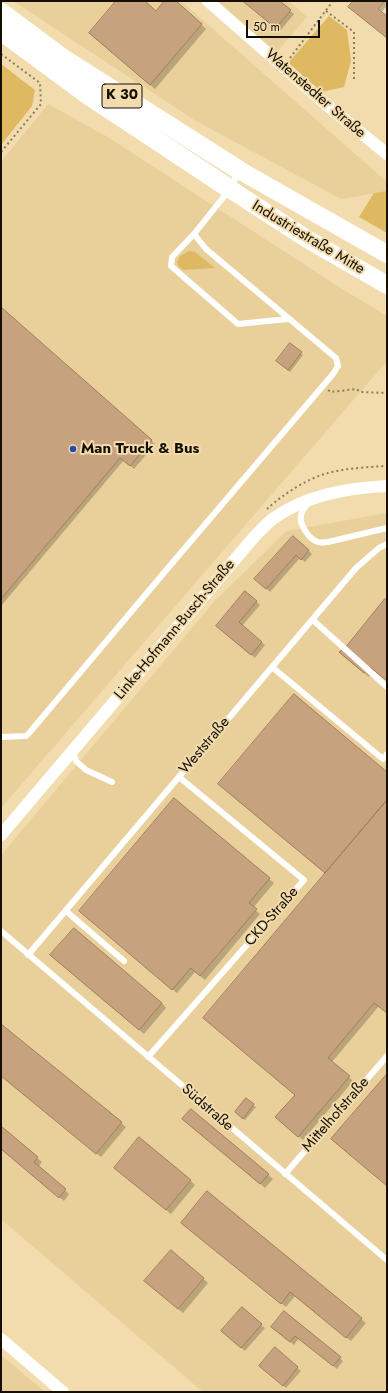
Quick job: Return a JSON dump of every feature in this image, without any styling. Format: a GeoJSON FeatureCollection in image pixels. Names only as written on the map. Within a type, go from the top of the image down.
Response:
{"type":"FeatureCollection","features":[{"type":"Feature","properties":{"kind":"highway","name":"Industriestraße Mitte"},"geometry":{"type":"LineString","coordinates":[[1,12],[64,59],[239,170]]}},
{"type":"Feature","properties":{"kind":"highway","name":"Industriestraße Mitte"},"geometry":{"type":"LineString","coordinates":[[1,31],[88,95],[230,189]]}},
{"type":"Feature","properties":{"kind":"main road","name":"Industriestraße Mitte"},"geometry":{"type":"LineString","coordinates":[[239,170],[387,254]]}},
{"type":"Feature","properties":{"kind":"main road","name":"Industriestraße Mitte"},"geometry":{"type":"LineString","coordinates":[[230,189],[307,238],[387,285]]}},
{"type":"Feature","properties":{"kind":"street","name":"Watenstedter Straße"},"geometry":{"type":"LineString","coordinates":[[208,1],[283,67],[387,154]]}},
{"type":"Feature","properties":{"kind":"street","name":"Linke-Hofmann-Busch-Straße"},"geometry":{"type":"LineString","coordinates":[[1,835],[254,537],[273,519],[289,508],[333,492],[370,486],[387,486]]}},
{"type":"Feature","properties":{"kind":"street"},"geometry":{"type":"LineString","coordinates":[[1,1339],[63,1392]]}},
{"type":"Feature","properties":{"kind":"lane"},"geometry":{"type":"LineString","coordinates":[[239,170],[230,189],[194,234],[172,257],[170,266],[238,324],[288,319]]}},
{"type":"Feature","properties":{"kind":"lane"},"geometry":{"type":"LineString","coordinates":[[1,737],[26,736],[30,732],[323,386],[338,366],[336,358],[206,249],[194,234]]}},
{"type":"Feature","properties":{"kind":"lane"},"geometry":{"type":"LineString","coordinates":[[313,498],[305,507],[300,517],[302,524],[312,539],[319,542],[328,542],[387,528]]}},
{"type":"Feature","properties":{"kind":"lane","name":"Weststraße"},"geometry":{"type":"LineString","coordinates":[[28,955],[356,568],[379,548],[387,544]]}},
{"type":"Feature","properties":{"kind":"lane"},"geometry":{"type":"LineString","coordinates":[[313,620],[387,687]]}},
{"type":"Feature","properties":{"kind":"lane"},"geometry":{"type":"LineString","coordinates":[[272,667],[386,759]]}},
{"type":"Feature","properties":{"kind":"lane"},"geometry":{"type":"LineString","coordinates":[[72,750],[76,761],[86,770],[112,782]]}},
{"type":"Feature","properties":{"kind":"lane","name":"CKD-Straße"},"geometry":{"type":"LineString","coordinates":[[148,1057],[304,880],[179,776]]}},
{"type":"Feature","properties":{"kind":"lane"},"geometry":{"type":"LineString","coordinates":[[66,911],[124,961]]}},
{"type":"Feature","properties":{"kind":"lane","name":"Südstraße"},"geometry":{"type":"LineString","coordinates":[[1,931],[387,1260]]}},
{"type":"Feature","properties":{"kind":"lane","name":"Mittelhofstraße"},"geometry":{"type":"LineString","coordinates":[[285,1174],[387,1056]]}},
{"type":"Feature","properties":{"kind":"path"},"geometry":{"type":"LineString","coordinates":[[283,67],[333,1]]}},
{"type":"Feature","properties":{"kind":"path"},"geometry":{"type":"LineString","coordinates":[[326,11],[354,32],[354,81]]}},
{"type":"Feature","properties":{"kind":"path"},"geometry":{"type":"LineString","coordinates":[[1,54],[40,83],[41,104],[1,152]]}},
{"type":"Feature","properties":{"kind":"path"},"geometry":{"type":"LineString","coordinates":[[323,386],[331,392],[356,389],[361,392],[387,393]]}},
{"type":"Feature","properties":{"kind":"shaded area"},"geometry":{"type":"Polygon","coordinates":[[[13,1],[181,1],[387,182],[387,191],[341,199],[196,121],[13,1]]]}},
{"type":"Feature","properties":{"kind":"shaded area"},"geometry":{"type":"Polygon","coordinates":[[[213,1],[289,1],[307,17],[275,54],[213,1]]]}},
{"type":"Feature","properties":{"kind":"shaded area"},"geometry":{"type":"Polygon","coordinates":[[[329,16],[347,30],[351,61],[344,87],[321,92],[288,63],[329,16]]]}},
{"type":"Feature","properties":{"kind":"shaded area"},"geometry":{"type":"Polygon","coordinates":[[[1,64],[35,90],[32,106],[1,145],[1,64]]]}},
{"type":"Feature","properties":{"kind":"shaded area"},"geometry":{"type":"Polygon","coordinates":[[[48,104],[106,136],[339,287],[387,316],[387,361],[1,808],[1,162],[48,104]]]}},
{"type":"Feature","properties":{"kind":"shaded area"},"geometry":{"type":"Polygon","coordinates":[[[387,191],[387,233],[359,217],[374,193],[387,191]]]}},
{"type":"Feature","properties":{"kind":"shaded area"},"geometry":{"type":"Polygon","coordinates":[[[189,251],[195,252],[215,268],[184,270],[179,267],[177,262],[180,256],[189,251]]]}},
{"type":"Feature","properties":{"kind":"shaded area"},"geometry":{"type":"Polygon","coordinates":[[[387,513],[387,1392],[203,1392],[1,1219],[1,855],[213,603],[286,531],[387,513]]]}},
{"type":"Feature","properties":{"kind":"shaded area"},"geometry":{"type":"Polygon","coordinates":[[[1,1355],[45,1392],[1,1392],[1,1355]]]}},
{"type":"Feature","properties":{"kind":"building"},"geometry":{"type":"Polygon","coordinates":[[[116,1],[145,1],[156,11],[164,1],[176,1],[202,24],[150,85],[89,33],[116,1]]]}},
{"type":"Feature","properties":{"kind":"building"},"geometry":{"type":"Polygon","coordinates":[[[243,1],[280,1],[291,10],[276,28],[243,1]]]}},
{"type":"Feature","properties":{"kind":"building"},"geometry":{"type":"Polygon","coordinates":[[[353,1],[385,1],[378,9],[387,16],[387,38],[348,7],[353,1]]]}},
{"type":"Feature","properties":{"kind":"building","name":"Man Truck & Bus"},"geometry":{"type":"Polygon","coordinates":[[[1,307],[152,440],[130,466],[120,458],[1,599],[1,307]]]}},
{"type":"Feature","properties":{"kind":"building"},"geometry":{"type":"Polygon","coordinates":[[[290,343],[302,352],[288,370],[276,361],[290,343]]]}},
{"type":"Feature","properties":{"kind":"building"},"geometry":{"type":"Polygon","coordinates":[[[293,536],[309,550],[301,560],[296,555],[266,589],[254,579],[293,536]]]}},
{"type":"Feature","properties":{"kind":"building"},"geometry":{"type":"Polygon","coordinates":[[[245,591],[257,601],[239,622],[262,642],[251,655],[216,626],[245,591]]]}},
{"type":"Feature","properties":{"kind":"building"},"geometry":{"type":"Polygon","coordinates":[[[385,599],[387,600],[387,681],[370,667],[364,673],[339,652],[344,649],[385,599]]]}},
{"type":"Feature","properties":{"kind":"building"},"geometry":{"type":"Polygon","coordinates":[[[294,694],[387,772],[387,800],[325,873],[218,784],[294,694]]]}},
{"type":"Feature","properties":{"kind":"building"},"geometry":{"type":"Polygon","coordinates":[[[174,798],[270,878],[249,903],[257,909],[200,976],[191,968],[172,990],[79,911],[174,798]]]}},
{"type":"Feature","properties":{"kind":"building"},"geometry":{"type":"Polygon","coordinates":[[[387,800],[387,1013],[374,1003],[328,1058],[350,1076],[298,1137],[275,1117],[295,1095],[203,1018],[387,800]]]}},
{"type":"Feature","properties":{"kind":"building"},"geometry":{"type":"Polygon","coordinates":[[[74,928],[162,1003],[139,1030],[50,955],[74,928]]]}},
{"type":"Feature","properties":{"kind":"building"},"geometry":{"type":"Polygon","coordinates":[[[1,1024],[122,1122],[96,1154],[1,1076],[1,1024]]]}},
{"type":"Feature","properties":{"kind":"building"},"geometry":{"type":"Polygon","coordinates":[[[387,1074],[387,1186],[331,1139],[387,1074]]]}},
{"type":"Feature","properties":{"kind":"building"},"geometry":{"type":"Polygon","coordinates":[[[246,1098],[254,1104],[243,1119],[235,1112],[246,1098]]]}},
{"type":"Feature","properties":{"kind":"building"},"geometry":{"type":"Polygon","coordinates":[[[191,1109],[269,1174],[260,1184],[182,1119],[191,1109]]]}},
{"type":"Feature","properties":{"kind":"building"},"geometry":{"type":"Polygon","coordinates":[[[1,1126],[38,1157],[34,1162],[66,1189],[59,1198],[1,1149],[1,1126]]]}},
{"type":"Feature","properties":{"kind":"building"},"geometry":{"type":"Polygon","coordinates":[[[139,1137],[191,1180],[166,1210],[114,1168],[139,1137]]]}},
{"type":"Feature","properties":{"kind":"building"},"geometry":{"type":"Polygon","coordinates":[[[207,1191],[362,1318],[346,1338],[290,1292],[281,1304],[181,1223],[207,1191]]]}},
{"type":"Feature","properties":{"kind":"building"},"geometry":{"type":"Polygon","coordinates":[[[171,1250],[204,1278],[178,1309],[144,1281],[171,1250]]]}},
{"type":"Feature","properties":{"kind":"building"},"geometry":{"type":"Polygon","coordinates":[[[242,1307],[262,1324],[241,1348],[221,1331],[242,1307]]]}},
{"type":"Feature","properties":{"kind":"building"},"geometry":{"type":"Polygon","coordinates":[[[284,1311],[341,1357],[333,1366],[295,1336],[290,1342],[271,1327],[284,1311]]]}},
{"type":"Feature","properties":{"kind":"building"},"geometry":{"type":"Polygon","coordinates":[[[275,1347],[298,1367],[283,1386],[259,1366],[275,1347]]]}},
{"type":"Feature","properties":{"kind":"place","name":"Man Truck & Bus"},"geometry":{"type":"Point","coordinates":[73,449]}}]}
